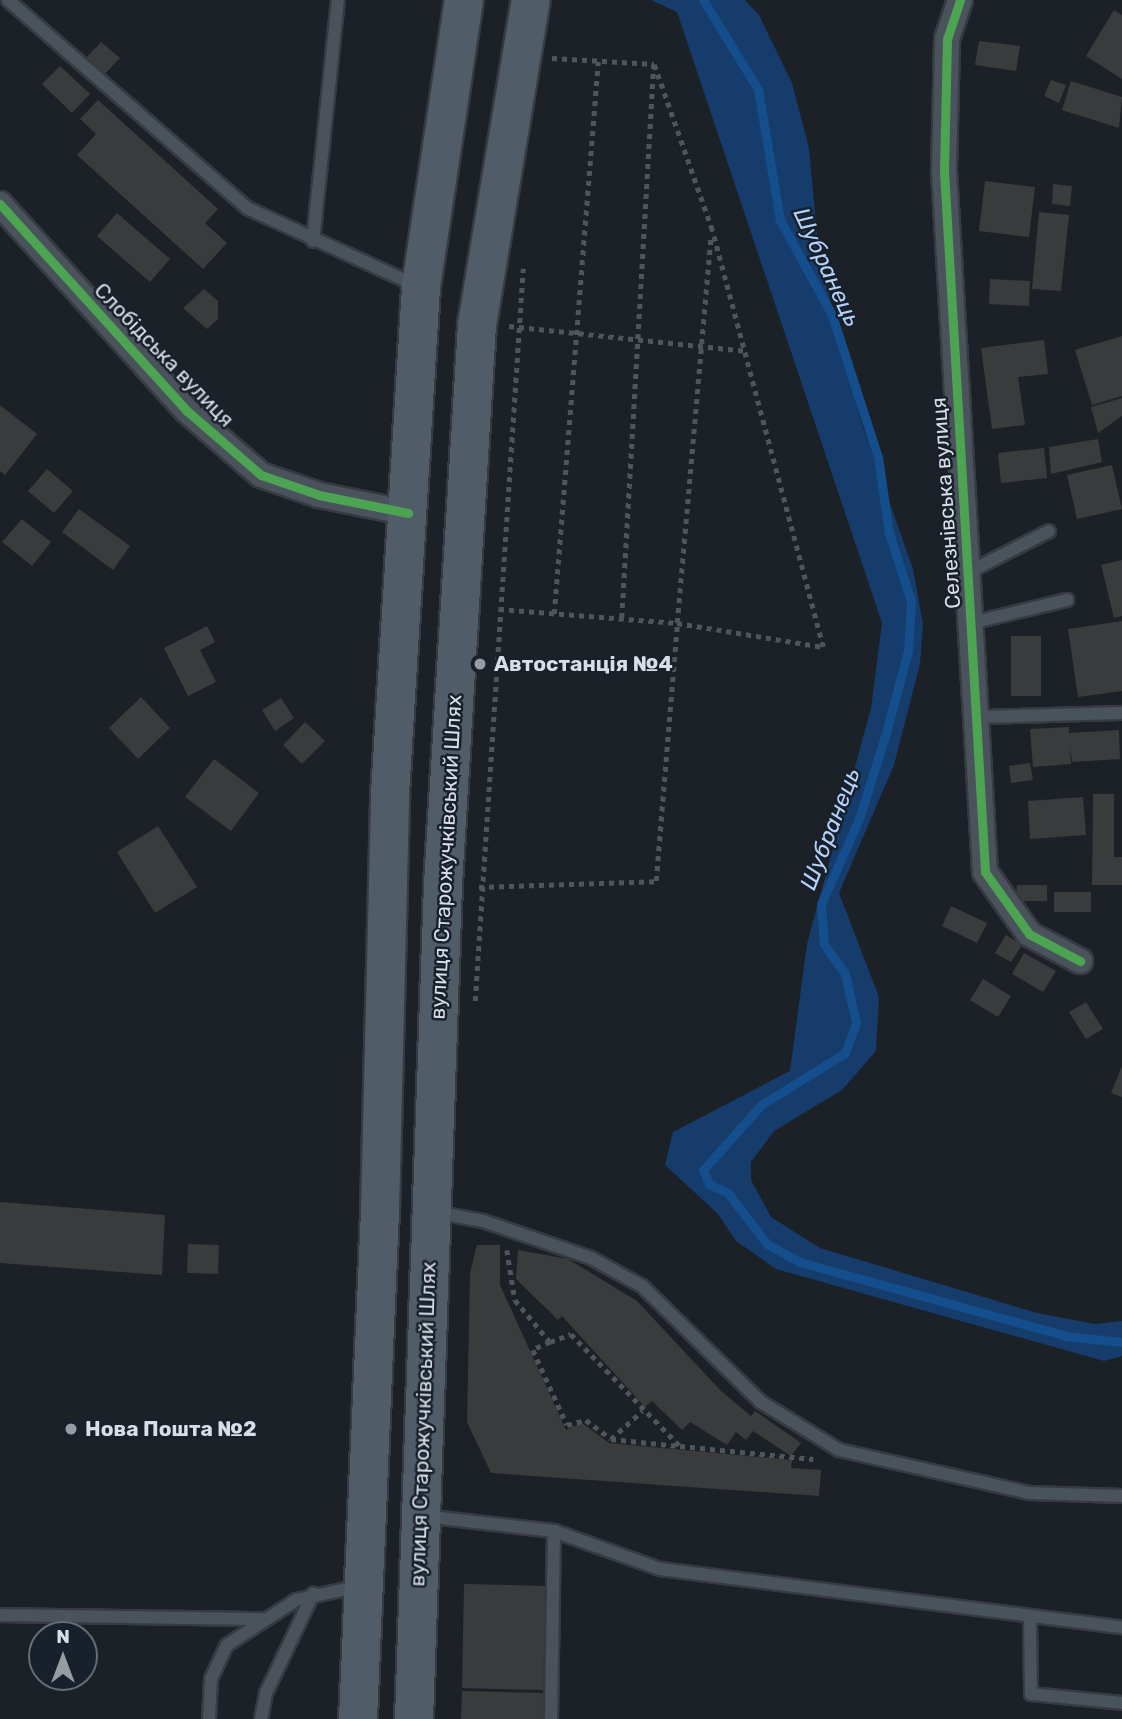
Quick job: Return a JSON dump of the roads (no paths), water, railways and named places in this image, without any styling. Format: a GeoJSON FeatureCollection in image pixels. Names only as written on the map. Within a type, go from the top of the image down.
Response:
{"type":"FeatureCollection","features":[{"type":"Feature","properties":{"kind":"main road"},"geometry":{"type":"LineString","coordinates":[[358,1719],[390,794],[421,287],[464,0]]}},
{"type":"Feature","properties":{"kind":"main road","name":"вулиця Старожучківський Шлях"},"geometry":{"type":"LineString","coordinates":[[414,1719],[443,884],[479,309],[531,0]]}},
{"type":"Feature","properties":{"kind":"main road"},"geometry":{"type":"LineString","coordinates":[[421,287],[479,309]]}},
{"type":"Feature","properties":{"kind":"street","name":"Селезнівська вулиця"},"geometry":{"type":"LineString","coordinates":[[960,0],[947,39],[944,171],[979,716],[985,873],[1029,934],[1080,961]]}},
{"type":"Feature","properties":{"kind":"street","name":"Слобідська вулиця"},"geometry":{"type":"LineString","coordinates":[[0,204],[186,410],[261,475],[319,495],[408,513]]}},
{"type":"Feature","properties":{"kind":"lane"},"geometry":{"type":"LineString","coordinates":[[8,0],[247,208],[313,241],[421,287]]}},
{"type":"Feature","properties":{"kind":"lane"},"geometry":{"type":"LineString","coordinates":[[313,241],[338,0]]}},
{"type":"Feature","properties":{"kind":"lane"},"geometry":{"type":"LineString","coordinates":[[968,573],[1049,531]]}},
{"type":"Feature","properties":{"kind":"lane"},"geometry":{"type":"LineString","coordinates":[[971,623],[1067,600]]}},
{"type":"Feature","properties":{"kind":"lane"},"geometry":{"type":"LineString","coordinates":[[979,716],[1122,713]]}},
{"type":"Feature","properties":{"kind":"lane"},"geometry":{"type":"LineString","coordinates":[[430,1212],[506,1229],[591,1258],[642,1286],[761,1402],[839,1450],[1031,1493],[1122,1496]]}},
{"type":"Feature","properties":{"kind":"lane"},"geometry":{"type":"LineString","coordinates":[[420,1516],[554,1531],[660,1569],[1030,1619],[1122,1627]]}},
{"type":"Feature","properties":{"kind":"lane"},"geometry":{"type":"LineString","coordinates":[[551,1719],[554,1531]]}},
{"type":"Feature","properties":{"kind":"lane"},"geometry":{"type":"LineString","coordinates":[[209,1719],[211,1679],[227,1645],[262,1619],[313,1594],[364,1586]]}},
{"type":"Feature","properties":{"kind":"lane"},"geometry":{"type":"LineString","coordinates":[[261,1719],[266,1693],[313,1594]]}},
{"type":"Feature","properties":{"kind":"lane"},"geometry":{"type":"LineString","coordinates":[[0,1615],[262,1619]]}},
{"type":"Feature","properties":{"kind":"lane"},"geometry":{"type":"LineString","coordinates":[[1030,1619],[1031,1694],[1122,1703]]}},
{"type":"Feature","properties":{"kind":"waterway","name":"Шубранець"},"geometry":{"type":"LineString","coordinates":[[703,0],[758,89],[780,220],[832,315],[878,457],[889,533],[911,601],[908,651],[885,736],[859,819],[821,904],[824,944],[845,974],[856,1023],[845,1053],[761,1105],[703,1170],[709,1184],[728,1193],[767,1244],[800,1262],[1066,1336],[1122,1342]]}},
{"type":"Feature","properties":{"kind":"place","name":"Автостанція №4"},"geometry":{"type":"Point","coordinates":[480,664]}},
{"type":"Feature","properties":{"kind":"place","name":"Нова Пошта №2"},"geometry":{"type":"Point","coordinates":[71,1429]}}]}
